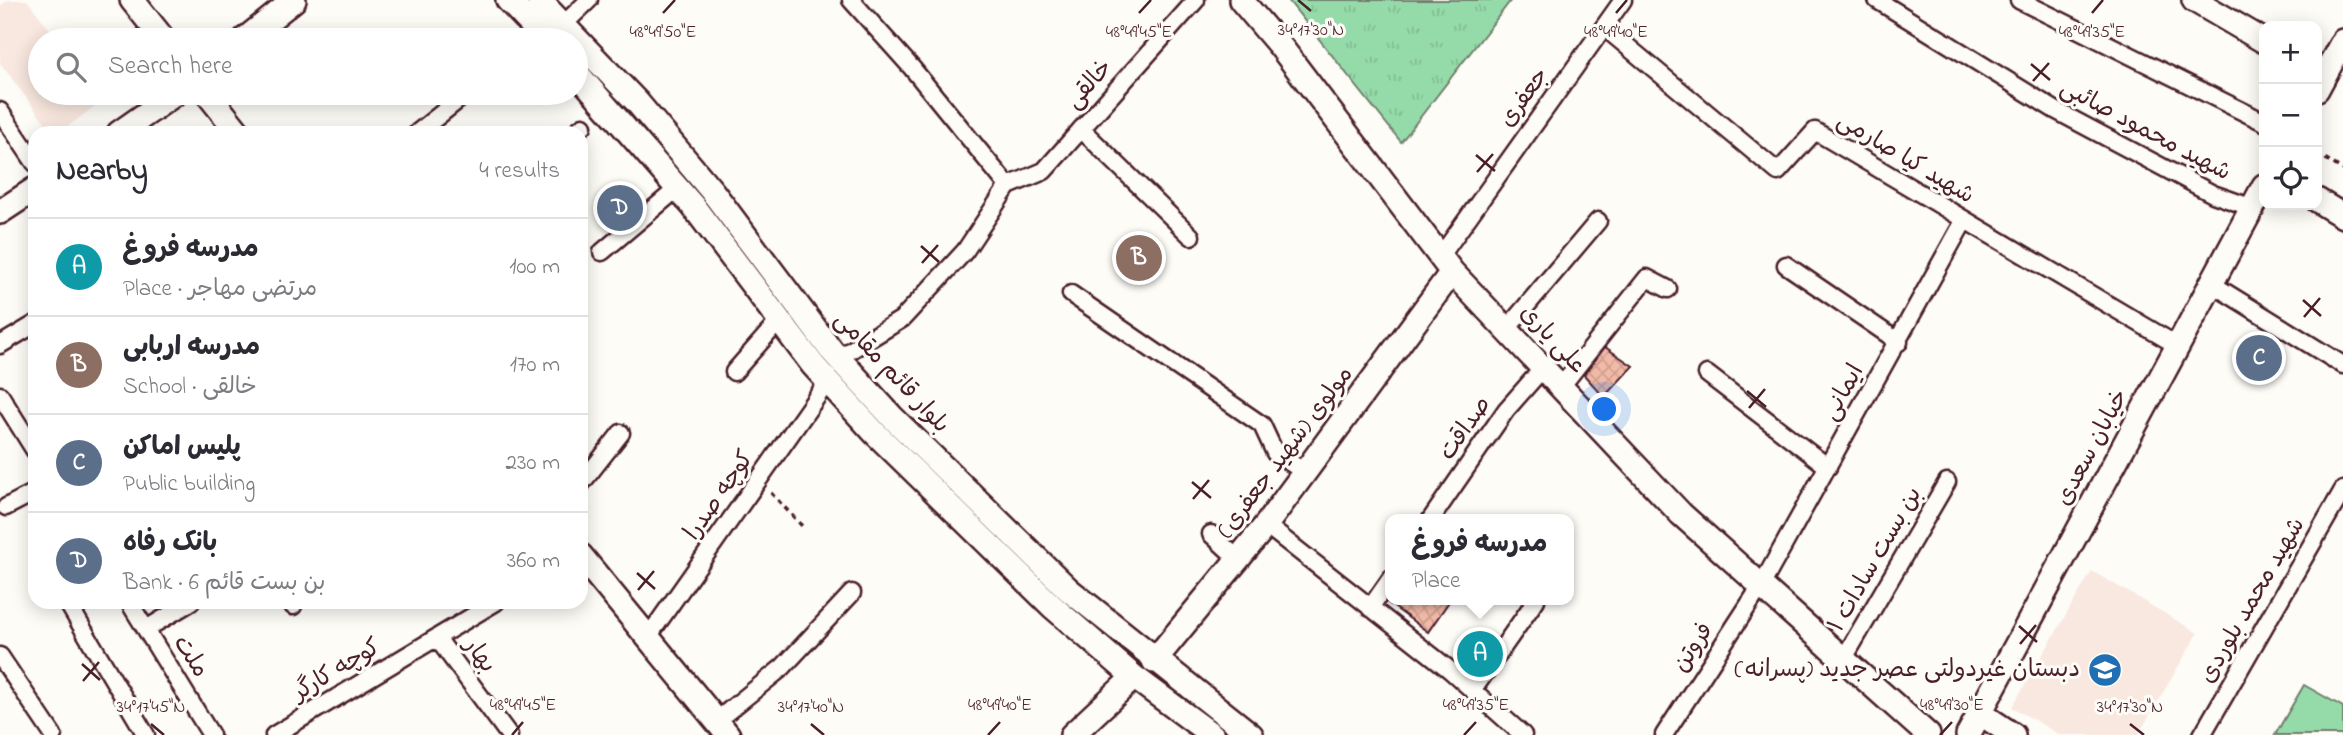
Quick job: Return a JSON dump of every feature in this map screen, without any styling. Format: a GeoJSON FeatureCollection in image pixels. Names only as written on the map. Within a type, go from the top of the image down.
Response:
{"type":"FeatureCollection","features":[{"type":"Feature","properties":{"kind":"main road"},"geometry":{"type":"LineString","coordinates":[[132,0],[154,28]]}},
{"type":"Feature","properties":{"kind":"main road"},"geometry":{"type":"LineString","coordinates":[[259,28],[294,0]]}},
{"type":"Feature","properties":{"kind":"main road","name":"بلوار قائم مقامی"},"geometry":{"type":"LineString","coordinates":[[508,0],[538,28]]}},
{"type":"Feature","properties":{"kind":"main road","name":"بلوار قائم مقامی"},"geometry":{"type":"LineString","coordinates":[[539,0],[544,28]]}},
{"type":"Feature","properties":{"kind":"main road","name":"علی یاری"},"geometry":{"type":"LineString","coordinates":[[1241,0],[1281,47],[1446,264],[1542,369],[1681,514],[1928,735]]}},
{"type":"Feature","properties":{"kind":"main road"},"geometry":{"type":"LineString","coordinates":[[2194,0],[2259,38]]}},
{"type":"Feature","properties":{"kind":"main road"},"geometry":{"type":"LineString","coordinates":[[2318,84],[2324,61],[2343,41]]}},
{"type":"Feature","properties":{"kind":"main road","name":"بلوار قائم مقامی"},"geometry":{"type":"LineString","coordinates":[[588,67],[637,103],[712,191],[774,278],[838,358],[892,417],[1069,590],[1154,661],[1251,735]]}},
{"type":"Feature","properties":{"kind":"main road","name":"بلوار قائم مقامی"},"geometry":{"type":"LineString","coordinates":[[588,86],[678,188],[779,321],[875,433],[1053,607],[1135,677],[1212,735]]}},
{"type":"Feature","properties":{"kind":"main road"},"geometry":{"type":"LineString","coordinates":[[129,126],[159,105]]}},
{"type":"Feature","properties":{"kind":"main road"},"geometry":{"type":"LineString","coordinates":[[217,105],[233,126]]}},
{"type":"Feature","properties":{"kind":"main road"},"geometry":{"type":"LineString","coordinates":[[0,212],[28,194]]}},
{"type":"Feature","properties":{"kind":"main road","name":"خیابان سعدی"},"geometry":{"type":"LineString","coordinates":[[1968,735],[2259,196]]}},
{"type":"Feature","properties":{"kind":"main road"},"geometry":{"type":"LineString","coordinates":[[2322,203],[2343,216]]}},
{"type":"Feature","properties":{"kind":"main road","name":"مولوی (شهید جعفری)"},"geometry":{"type":"LineString","coordinates":[[1154,661],[1266,525],[1305,472],[1446,264]]}},
{"type":"Feature","properties":{"kind":"main road"},"geometry":{"type":"LineString","coordinates":[[756,292],[774,278]]}},
{"type":"Feature","properties":{"kind":"main road"},"geometry":{"type":"LineString","coordinates":[[588,564],[722,728]]}},
{"type":"Feature","properties":{"kind":"main road"},"geometry":{"type":"LineString","coordinates":[[1072,735],[1135,677]]}},
{"type":"Feature","properties":{"kind":"main road"},"geometry":{"type":"LineString","coordinates":[[1980,713],[2012,735]]}},
{"type":"Feature","properties":{"kind":"street"},"geometry":{"type":"LineString","coordinates":[[554,28],[589,0]]}},
{"type":"Feature","properties":{"kind":"street"},"geometry":{"type":"LineString","coordinates":[[838,358],[902,319],[965,251],[1008,186],[912,68],[851,0]]}},
{"type":"Feature","properties":{"kind":"street","name":"خالقی"},"geometry":{"type":"LineString","coordinates":[[1008,186],[1044,171],[1196,0]]}},
{"type":"Feature","properties":{"kind":"street","name":"جعفری"},"geometry":{"type":"LineString","coordinates":[[1446,264],[1623,0]]}},
{"type":"Feature","properties":{"kind":"street","name":"شهید محمود صائبی"},"geometry":{"type":"LineString","coordinates":[[1877,0],[2055,110],[2213,194],[2253,208]]}},
{"type":"Feature","properties":{"kind":"street"},"geometry":{"type":"LineString","coordinates":[[2019,0],[2259,120]]}},
{"type":"Feature","properties":{"kind":"street","name":"شهید کیا صارمی"},"geometry":{"type":"LineString","coordinates":[[1604,27],[1778,172],[1815,131],[2178,346]]}},
{"type":"Feature","properties":{"kind":"street"},"geometry":{"type":"LineString","coordinates":[[426,126],[452,105]]}},
{"type":"Feature","properties":{"kind":"street"},"geometry":{"type":"LineString","coordinates":[[0,111],[28,153]]}},
{"type":"Feature","properties":{"kind":"street"},"geometry":{"type":"LineString","coordinates":[[1081,129],[1191,236]]}},
{"type":"Feature","properties":{"kind":"street"},"geometry":{"type":"LineString","coordinates":[[602,252],[678,188]]}},
{"type":"Feature","properties":{"kind":"street"},"geometry":{"type":"LineString","coordinates":[[1506,330],[1598,221]]}},
{"type":"Feature","properties":{"kind":"street","name":"ایمانی"},"geometry":{"type":"LineString","coordinates":[[1761,586],[1964,221]]}},
{"type":"Feature","properties":{"kind":"street"},"geometry":{"type":"LineString","coordinates":[[1786,265],[1899,342]]}},
{"type":"Feature","properties":{"kind":"street"},"geometry":{"type":"LineString","coordinates":[[1560,388],[1647,278],[1668,289]]}},
{"type":"Feature","properties":{"kind":"street"},"geometry":{"type":"LineString","coordinates":[[2212,284],[2343,365]]}},
{"type":"Feature","properties":{"kind":"street"},"geometry":{"type":"LineString","coordinates":[[1071,294],[1262,425],[1275,453],[1305,472]]}},
{"type":"Feature","properties":{"kind":"street"},"geometry":{"type":"LineString","coordinates":[[734,372],[779,321]]}},
{"type":"Feature","properties":{"kind":"street"},"geometry":{"type":"LineString","coordinates":[[0,345],[28,328]]}},
{"type":"Feature","properties":{"kind":"street","name":"صداقت"},"geometry":{"type":"LineString","coordinates":[[1434,514],[1506,410],[1542,369]]}},
{"type":"Feature","properties":{"kind":"street"},"geometry":{"type":"LineString","coordinates":[[1707,374],[1828,467]]}},
{"type":"Feature","properties":{"kind":"street","name":"کوچه صدرا"},"geometry":{"type":"LineString","coordinates":[[648,637],[828,381]]}},
{"type":"Feature","properties":{"kind":"street"},"geometry":{"type":"LineString","coordinates":[[0,395],[28,440]]}},
{"type":"Feature","properties":{"kind":"street"},"geometry":{"type":"LineString","coordinates":[[588,475],[621,433]]}},
{"type":"Feature","properties":{"kind":"street","name":"بن بست سادات ۱"},"geometry":{"type":"LineString","coordinates":[[1843,660],[1947,482]]}},
{"type":"Feature","properties":{"kind":"street","name":"شهید محمد بلوردی"},"geometry":{"type":"LineString","coordinates":[[2202,735],[2343,491]]}},
{"type":"Feature","properties":{"kind":"street"},"geometry":{"type":"LineString","coordinates":[[6,507],[28,496]]}},
{"type":"Feature","properties":{"kind":"street"},"geometry":{"type":"LineString","coordinates":[[1266,525],[1474,690],[1523,735]]}},
{"type":"Feature","properties":{"kind":"street"},"geometry":{"type":"LineString","coordinates":[[1211,534],[1238,559]]}},
{"type":"Feature","properties":{"kind":"street","name":"فروتن"},"geometry":{"type":"LineString","coordinates":[[1664,735],[1761,586]]}},
{"type":"Feature","properties":{"kind":"street"},"geometry":{"type":"LineString","coordinates":[[1370,608],[1385,587]]}},
{"type":"Feature","properties":{"kind":"street"},"geometry":{"type":"LineString","coordinates":[[722,728],[852,593]]}},
{"type":"Feature","properties":{"kind":"street"},"geometry":{"type":"LineString","coordinates":[[1474,690],[1533,605]]}},
{"type":"Feature","properties":{"kind":"street"},"geometry":{"type":"LineString","coordinates":[[71,609],[146,735]]}},
{"type":"Feature","properties":{"kind":"street","name":"ملت"},"geometry":{"type":"LineString","coordinates":[[134,609],[211,735]]}},
{"type":"Feature","properties":{"kind":"street"},"geometry":{"type":"LineString","coordinates":[[146,629],[179,609]]}},
{"type":"Feature","properties":{"kind":"street","name":"کوچه کارگر"},"geometry":{"type":"LineString","coordinates":[[274,735],[485,609]]}},
{"type":"Feature","properties":{"kind":"street","name":"بهار"},"geometry":{"type":"LineString","coordinates":[[437,638],[509,735]]}},
{"type":"Feature","properties":{"kind":"street"},"geometry":{"type":"LineString","coordinates":[[0,656],[53,735]]}},
{"type":"Feature","properties":{"kind":"path"},"geometry":{"type":"LineString","coordinates":[[2322,156],[2343,170]]}},
{"type":"Feature","properties":{"kind":"path"},"geometry":{"type":"LineString","coordinates":[[759,481],[804,528]]}},
{"type":"Feature","properties":{"kind":"shaded area"},"geometry":{"type":"Polygon","coordinates":[[[8,0],[27,0],[49,28],[28,28],[28,100],[0,63],[0,6],[8,0]]]}},
{"type":"Feature","properties":{"kind":"shaded area"},"geometry":{"type":"Polygon","coordinates":[[[32,105],[96,105],[68,126],[48,126],[32,105]]]}},
{"type":"Feature","properties":{"kind":"shaded area","name":"دبستان غیردولتی عصر جدید (پسرانه)"},"geometry":{"type":"Polygon","coordinates":[[[2092,571],[2198,633],[2138,735],[2060,735],[2012,707],[2092,571]]]}},
{"type":"Feature","properties":{"kind":"green space"},"geometry":{"type":"Polygon","coordinates":[[[1288,0],[1511,0],[1401,142],[1288,0]]]}},
{"type":"Feature","properties":{"kind":"green space"},"geometry":{"type":"Polygon","coordinates":[[[2304,685],[2343,707],[2343,735],[2275,735],[2304,685]]]}},
{"type":"Feature","properties":{"kind":"building"},"geometry":{"type":"Polygon","coordinates":[[[1605,347],[1633,366],[1604,397],[1584,375],[1605,347]]]}},
{"type":"Feature","properties":{"kind":"building"},"geometry":{"type":"Polygon","coordinates":[[[1391,605],[1447,605],[1428,632],[1391,605]]]}},
{"type":"Feature","properties":{"kind":"building"},"geometry":{"type":"Polygon","coordinates":[[[1480,638],[1491,645],[1475,669],[1463,659],[1480,638]]]}},
{"type":"Feature","properties":{"kind":"place","name":"بانک رفاه"},"geometry":{"type":"Point","coordinates":[620,208]}},
{"type":"Feature","properties":{"kind":"place","name":"مدرسه اربابی"},"geometry":{"type":"Point","coordinates":[1139,258]}},
{"type":"Feature","properties":{"kind":"place","name":"پلیس اماکن"},"geometry":{"type":"Point","coordinates":[2259,358]}},
{"type":"Feature","properties":{"kind":"place","name":"مدرسه فروغ"},"geometry":{"type":"Point","coordinates":[1480,654]}},
{"type":"Feature","properties":{"kind":"place","name":"دبستان غیردولتی عصر جدید (پسرانه)"},"geometry":{"type":"Point","coordinates":[2105,670]}}]}
